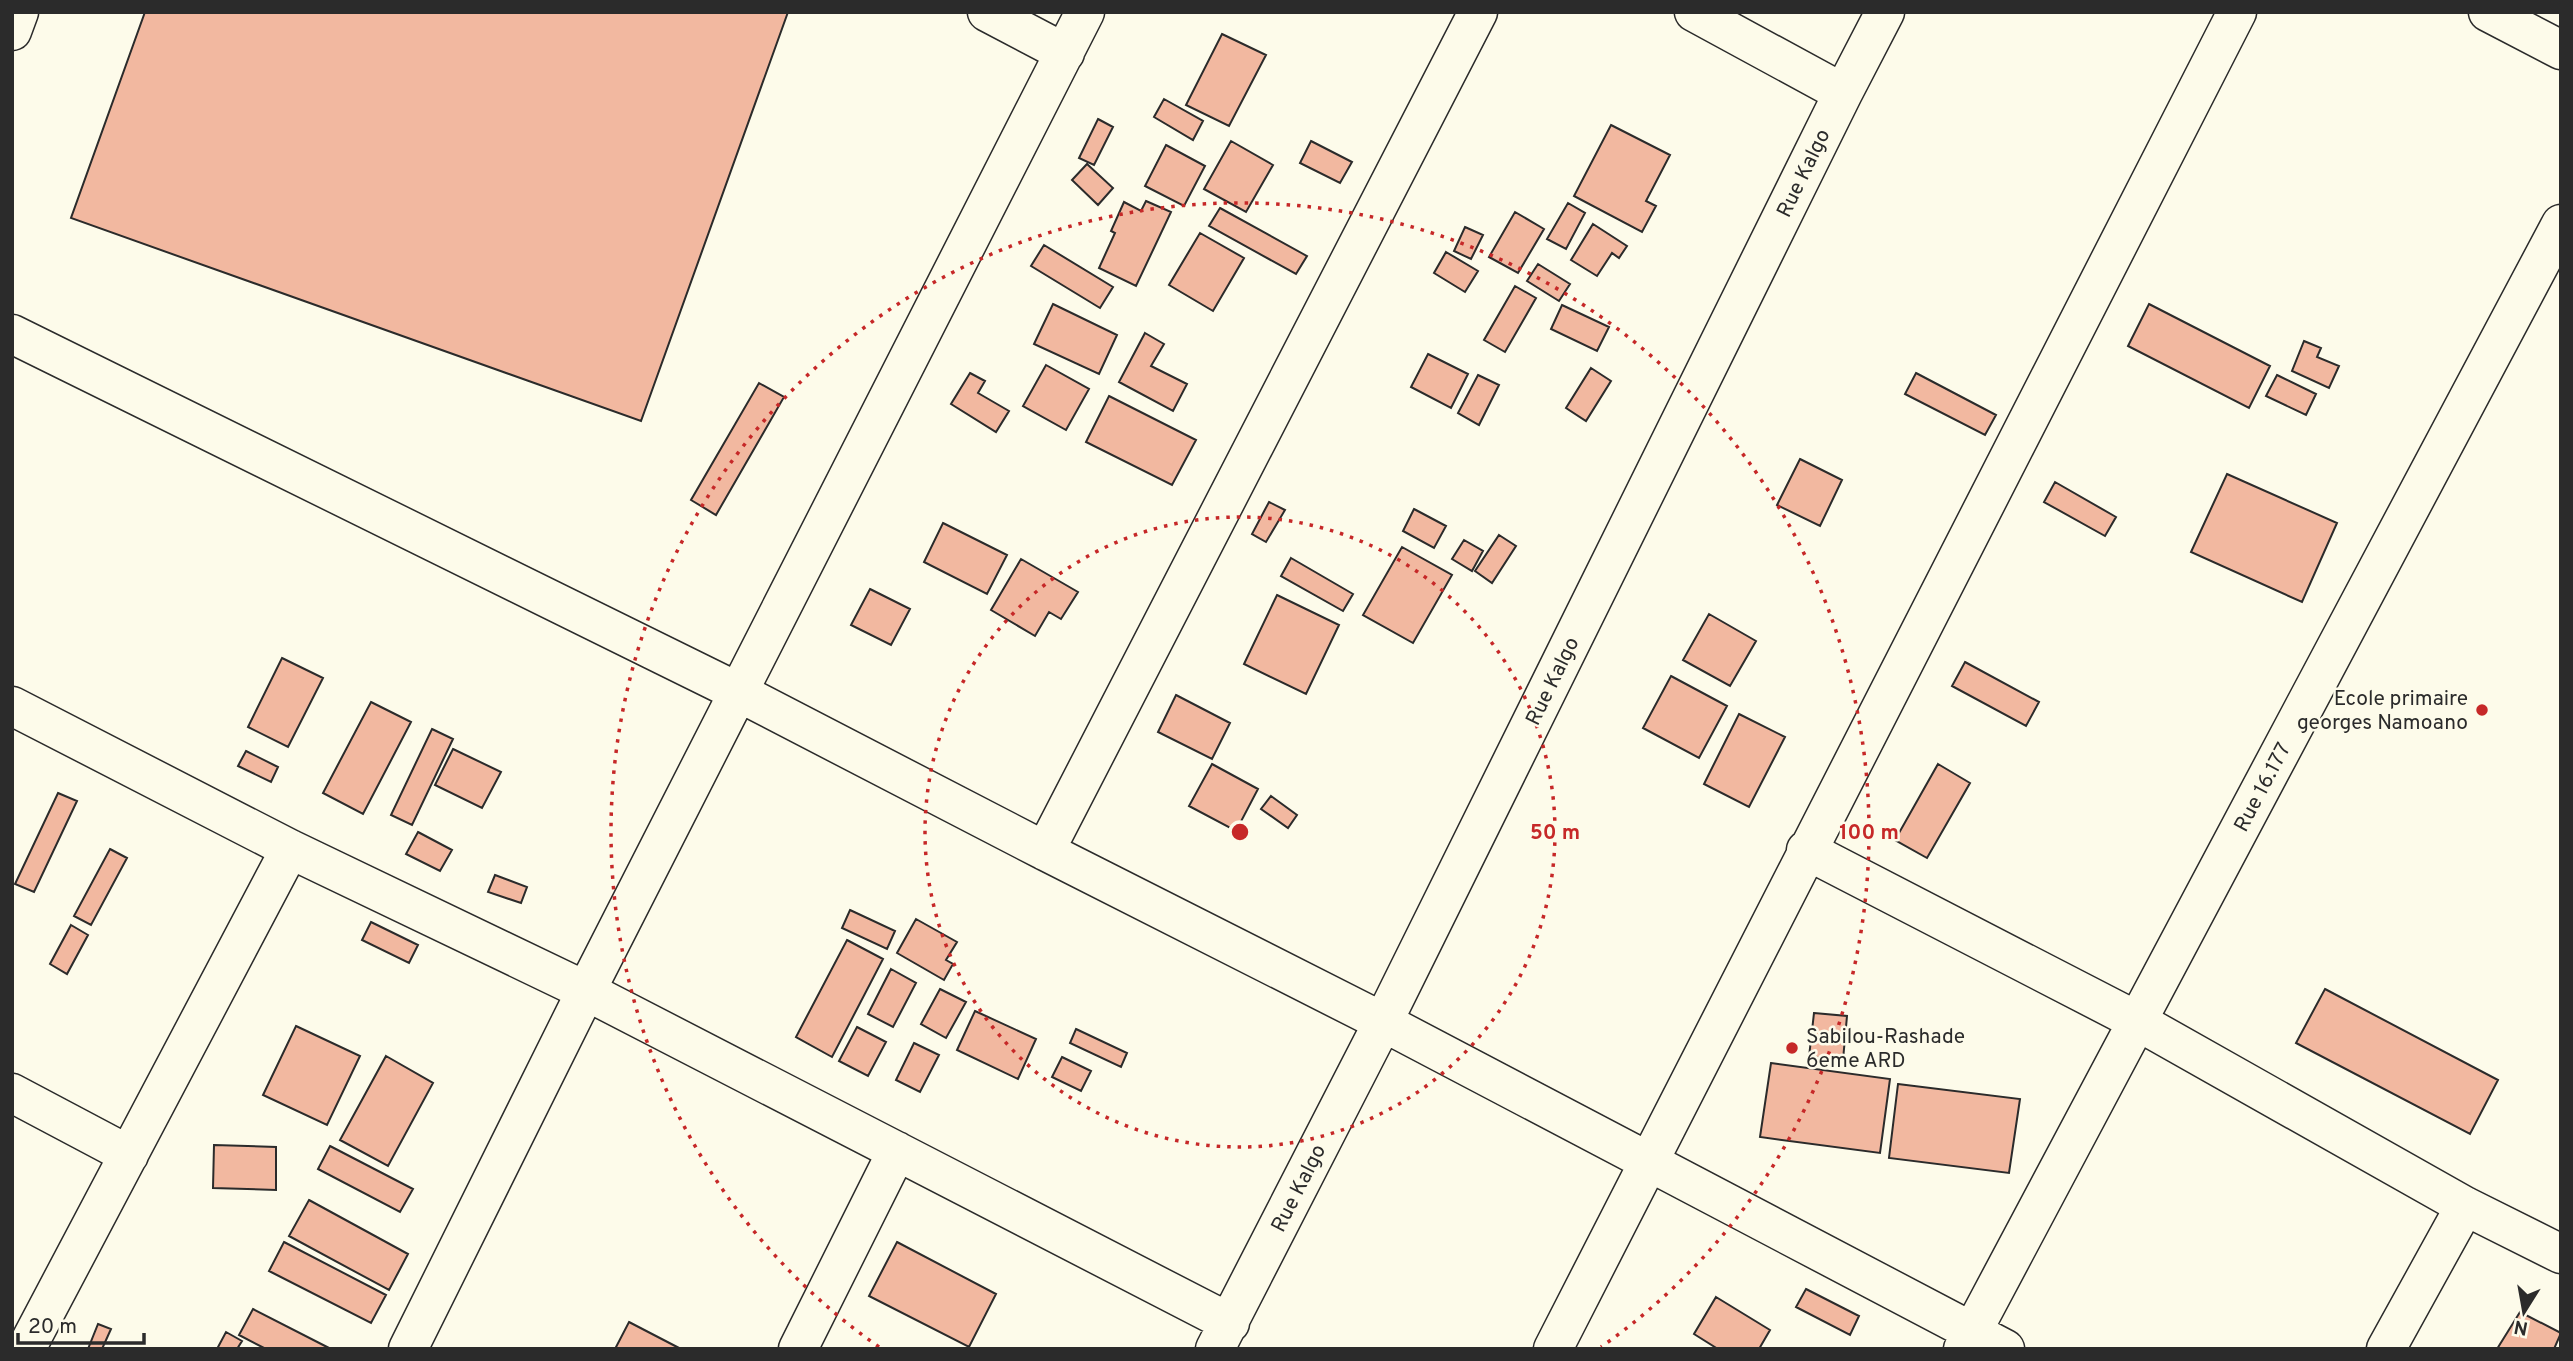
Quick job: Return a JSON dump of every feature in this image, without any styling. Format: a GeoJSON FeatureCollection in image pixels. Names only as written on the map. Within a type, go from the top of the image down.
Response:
{"type":"FeatureCollection","features":[{"type":"Feature","properties":{"kind":"street"},"geometry":{"type":"LineString","coordinates":[[12,31],[19,12]]}},
{"type":"Feature","properties":{"kind":"street"},"geometry":{"type":"LineString","coordinates":[[987,12],[1065,53]]}},
{"type":"Feature","properties":{"kind":"street"},"geometry":{"type":"LineString","coordinates":[[408,1349],[586,991],[1085,12]]}},
{"type":"Feature","properties":{"kind":"street"},"geometry":{"type":"LineString","coordinates":[[1045,851],[1478,12]]}},
{"type":"Feature","properties":{"kind":"street"},"geometry":{"type":"LineString","coordinates":[[1694,12],[1843,93]]}},
{"type":"Feature","properties":{"kind":"street","name":"Rue Kalgo"},"geometry":{"type":"LineString","coordinates":[[1223,1336],[1383,1022],[1885,12]]}},
{"type":"Feature","properties":{"kind":"street"},"geometry":{"type":"LineString","coordinates":[[1553,1349],[2236,12]]}},
{"type":"Feature","properties":{"kind":"street"},"geometry":{"type":"LineString","coordinates":[[2488,12],[2561,50]]}},
{"type":"Feature","properties":{"kind":"street","name":"Rue 16.177"},"geometry":{"type":"LineString","coordinates":[[1967,1340],[2561,225]]}},
{"type":"Feature","properties":{"kind":"street"},"geometry":{"type":"LineString","coordinates":[[12,334],[738,692],[1383,1022],[1647,1163],[1967,1340],[2005,1349]]}},
{"type":"Feature","properties":{"kind":"street"},"geometry":{"type":"LineString","coordinates":[[12,706],[290,849],[586,991],[897,1152],[1223,1336]]}},
{"type":"Feature","properties":{"kind":"street"},"geometry":{"type":"LineString","coordinates":[[26,1349],[290,849]]}},
{"type":"Feature","properties":{"kind":"street"},"geometry":{"type":"LineString","coordinates":[[1807,850],[2137,1021],[2465,1206],[2561,1254]]}},
{"type":"Feature","properties":{"kind":"street"},"geometry":{"type":"LineString","coordinates":[[12,1093],[129,1155]]}},
{"type":"Feature","properties":{"kind":"street"},"geometry":{"type":"LineString","coordinates":[[798,1349],[897,1152]]}},
{"type":"Feature","properties":{"kind":"street"},"geometry":{"type":"LineString","coordinates":[[2386,1349],[2465,1206]]}},
{"type":"Feature","properties":{"kind":"building"},"geometry":{"type":"Polygon","coordinates":[[[145,12],[788,12],[641,421],[71,218],[145,12]]]}},
{"type":"Feature","properties":{"kind":"building"},"geometry":{"type":"Polygon","coordinates":[[[1222,34],[1266,55],[1229,126],[1186,105],[1222,34]]]}},
{"type":"Feature","properties":{"kind":"building"},"geometry":{"type":"Polygon","coordinates":[[[1164,99],[1203,121],[1193,140],[1154,117],[1164,99]]]}},
{"type":"Feature","properties":{"kind":"building"},"geometry":{"type":"Polygon","coordinates":[[[1098,119],[1113,127],[1094,165],[1079,158],[1098,119]]]}},
{"type":"Feature","properties":{"kind":"building"},"geometry":{"type":"Polygon","coordinates":[[[1611,125],[1670,155],[1646,201],[1656,206],[1642,232],[1574,196],[1611,125]]]}},
{"type":"Feature","properties":{"kind":"building"},"geometry":{"type":"Polygon","coordinates":[[[1231,141],[1273,165],[1246,212],[1204,189],[1231,141]]]}},
{"type":"Feature","properties":{"kind":"building"},"geometry":{"type":"Polygon","coordinates":[[[1311,141],[1352,162],[1340,183],[1300,163],[1311,141]]]}},
{"type":"Feature","properties":{"kind":"building"},"geometry":{"type":"Polygon","coordinates":[[[1166,145],[1205,166],[1184,206],[1145,186],[1166,145]]]}},
{"type":"Feature","properties":{"kind":"building"},"geometry":{"type":"Polygon","coordinates":[[[1087,164],[1113,188],[1098,205],[1072,180],[1087,164]]]}},
{"type":"Feature","properties":{"kind":"building"},"geometry":{"type":"Polygon","coordinates":[[[1146,201],[1171,212],[1136,286],[1099,268],[1115,233],[1111,231],[1124,202],[1141,211],[1146,201]]]}},
{"type":"Feature","properties":{"kind":"building"},"geometry":{"type":"Polygon","coordinates":[[[1568,203],[1585,213],[1566,249],[1547,239],[1568,203]]]}},
{"type":"Feature","properties":{"kind":"building"},"geometry":{"type":"Polygon","coordinates":[[[1220,208],[1307,256],[1296,274],[1209,226],[1220,208]]]}},
{"type":"Feature","properties":{"kind":"building"},"geometry":{"type":"Polygon","coordinates":[[[1515,212],[1544,229],[1518,273],[1489,257],[1515,212]]]}},
{"type":"Feature","properties":{"kind":"building"},"geometry":{"type":"Polygon","coordinates":[[[1593,224],[1627,246],[1619,258],[1612,253],[1597,276],[1571,260],[1593,224]]]}},
{"type":"Feature","properties":{"kind":"building"},"geometry":{"type":"Polygon","coordinates":[[[1465,227],[1483,235],[1471,259],[1454,251],[1465,227]]]}},
{"type":"Feature","properties":{"kind":"building"},"geometry":{"type":"Polygon","coordinates":[[[1200,233],[1244,258],[1213,311],[1169,285],[1200,233]]]}},
{"type":"Feature","properties":{"kind":"building"},"geometry":{"type":"Polygon","coordinates":[[[1044,245],[1113,287],[1100,308],[1031,266],[1044,245]]]}},
{"type":"Feature","properties":{"kind":"building"},"geometry":{"type":"Polygon","coordinates":[[[1446,252],[1478,271],[1465,292],[1434,273],[1446,252]]]}},
{"type":"Feature","properties":{"kind":"building"},"geometry":{"type":"Polygon","coordinates":[[[1538,264],[1570,284],[1559,301],[1527,281],[1538,264]]]}},
{"type":"Feature","properties":{"kind":"building"},"geometry":{"type":"Polygon","coordinates":[[[1515,286],[1536,298],[1505,352],[1484,340],[1515,286]]]}},
{"type":"Feature","properties":{"kind":"building"},"geometry":{"type":"Polygon","coordinates":[[[1053,304],[1117,335],[1099,374],[1034,344],[1053,304]]]}},
{"type":"Feature","properties":{"kind":"building"},"geometry":{"type":"Polygon","coordinates":[[[2149,304],[2270,366],[2249,408],[2128,346],[2149,304]]]}},
{"type":"Feature","properties":{"kind":"building"},"geometry":{"type":"Polygon","coordinates":[[[1562,305],[1609,327],[1597,351],[1551,329],[1562,305]]]}},
{"type":"Feature","properties":{"kind":"building"},"geometry":{"type":"Polygon","coordinates":[[[1145,333],[1164,344],[1151,366],[1187,384],[1173,411],[1119,382],[1145,333]]]}},
{"type":"Feature","properties":{"kind":"building"},"geometry":{"type":"Polygon","coordinates":[[[2304,341],[2321,348],[2317,357],[2339,366],[2329,388],[2292,371],[2304,341]]]}},
{"type":"Feature","properties":{"kind":"building"},"geometry":{"type":"Polygon","coordinates":[[[1428,354],[1468,374],[1451,408],[1411,387],[1428,354]]]}},
{"type":"Feature","properties":{"kind":"building"},"geometry":{"type":"Polygon","coordinates":[[[1046,365],[1089,389],[1066,430],[1023,406],[1046,365]]]}},
{"type":"Feature","properties":{"kind":"building"},"geometry":{"type":"Polygon","coordinates":[[[1591,368],[1611,381],[1586,421],[1566,408],[1591,368]]]}},
{"type":"Feature","properties":{"kind":"building"},"geometry":{"type":"Polygon","coordinates":[[[970,373],[985,381],[978,393],[1009,411],[996,432],[951,404],[970,373]]]}},
{"type":"Feature","properties":{"kind":"building"},"geometry":{"type":"Polygon","coordinates":[[[1916,373],[1996,415],[1985,435],[1905,394],[1916,373]]]}},
{"type":"Feature","properties":{"kind":"building"},"geometry":{"type":"Polygon","coordinates":[[[1478,375],[1499,385],[1479,425],[1458,413],[1478,375]]]}},
{"type":"Feature","properties":{"kind":"building"},"geometry":{"type":"Polygon","coordinates":[[[2277,375],[2316,394],[2306,415],[2266,396],[2277,375]]]}},
{"type":"Feature","properties":{"kind":"building"},"geometry":{"type":"Polygon","coordinates":[[[759,383],[784,397],[716,515],[691,500],[759,383]]]}},
{"type":"Feature","properties":{"kind":"building"},"geometry":{"type":"Polygon","coordinates":[[[1109,396],[1196,440],[1172,485],[1086,442],[1109,396]]]}},
{"type":"Feature","properties":{"kind":"building"},"geometry":{"type":"Polygon","coordinates":[[[1800,459],[1842,480],[1820,526],[1777,505],[1800,459]]]}},
{"type":"Feature","properties":{"kind":"building"},"geometry":{"type":"Polygon","coordinates":[[[2227,474],[2337,523],[2302,602],[2191,552],[2227,474]]]}},
{"type":"Feature","properties":{"kind":"building"},"geometry":{"type":"Polygon","coordinates":[[[2055,482],[2116,517],[2105,536],[2044,502],[2055,482]]]}},
{"type":"Feature","properties":{"kind":"building"},"geometry":{"type":"Polygon","coordinates":[[[1269,502],[1285,510],[1266,542],[1252,534],[1269,502]]]}},
{"type":"Feature","properties":{"kind":"building"},"geometry":{"type":"Polygon","coordinates":[[[1414,509],[1446,526],[1434,548],[1403,531],[1414,509]]]}},
{"type":"Feature","properties":{"kind":"building"},"geometry":{"type":"Polygon","coordinates":[[[943,523],[1007,555],[987,594],[924,562],[943,523]]]}},
{"type":"Feature","properties":{"kind":"building"},"geometry":{"type":"Polygon","coordinates":[[[1499,535],[1516,546],[1492,583],[1475,571],[1499,535]]]}},
{"type":"Feature","properties":{"kind":"building"},"geometry":{"type":"Polygon","coordinates":[[[1464,540],[1483,551],[1472,571],[1452,559],[1464,540]]]}},
{"type":"Feature","properties":{"kind":"building"},"geometry":{"type":"Polygon","coordinates":[[[1402,547],[1452,575],[1413,643],[1363,615],[1402,547]]]}},
{"type":"Feature","properties":{"kind":"building"},"geometry":{"type":"Polygon","coordinates":[[[1291,558],[1353,594],[1343,611],[1281,576],[1291,558]]]}},
{"type":"Feature","properties":{"kind":"building"},"geometry":{"type":"Polygon","coordinates":[[[1021,559],[1078,592],[1061,619],[1049,612],[1035,636],[991,610],[1021,559]]]}},
{"type":"Feature","properties":{"kind":"building"},"geometry":{"type":"Polygon","coordinates":[[[870,589],[910,609],[891,645],[851,625],[870,589]]]}},
{"type":"Feature","properties":{"kind":"building"},"geometry":{"type":"Polygon","coordinates":[[[1277,595],[1339,625],[1306,694],[1244,664],[1277,595]]]}},
{"type":"Feature","properties":{"kind":"building"},"geometry":{"type":"Polygon","coordinates":[[[1709,614],[1756,641],[1730,686],[1683,660],[1709,614]]]}},
{"type":"Feature","properties":{"kind":"building"},"geometry":{"type":"Polygon","coordinates":[[[282,658],[323,678],[288,747],[248,727],[282,658]]]}},
{"type":"Feature","properties":{"kind":"building"},"geometry":{"type":"Polygon","coordinates":[[[1965,662],[2039,702],[2026,726],[1952,686],[1965,662]]]}},
{"type":"Feature","properties":{"kind":"building"},"geometry":{"type":"Polygon","coordinates":[[[1671,676],[1727,706],[1699,758],[1643,728],[1671,676]]]}},
{"type":"Feature","properties":{"kind":"building"},"geometry":{"type":"Polygon","coordinates":[[[1176,695],[1230,723],[1212,759],[1158,732],[1176,695]]]}},
{"type":"Feature","properties":{"kind":"building"},"geometry":{"type":"Polygon","coordinates":[[[371,702],[411,722],[363,814],[323,793],[371,702]]]}},
{"type":"Feature","properties":{"kind":"building"},"geometry":{"type":"Polygon","coordinates":[[[1739,714],[1785,737],[1749,807],[1704,784],[1739,714]]]}},
{"type":"Feature","properties":{"kind":"building"},"geometry":{"type":"Polygon","coordinates":[[[432,729],[453,739],[412,825],[391,815],[432,729]]]}},
{"type":"Feature","properties":{"kind":"building"},"geometry":{"type":"Polygon","coordinates":[[[453,749],[501,772],[482,808],[435,785],[453,749]]]}},
{"type":"Feature","properties":{"kind":"building"},"geometry":{"type":"Polygon","coordinates":[[[246,751],[278,767],[271,782],[238,766],[246,751]]]}},
{"type":"Feature","properties":{"kind":"building"},"geometry":{"type":"Polygon","coordinates":[[[1212,764],[1258,789],[1236,831],[1189,806],[1212,764]]]}},
{"type":"Feature","properties":{"kind":"building"},"geometry":{"type":"Polygon","coordinates":[[[1938,764],[1970,783],[1927,858],[1895,840],[1938,764]]]}},
{"type":"Feature","properties":{"kind":"building"},"geometry":{"type":"Polygon","coordinates":[[[58,793],[77,801],[34,892],[15,884],[58,793]]]}},
{"type":"Feature","properties":{"kind":"building"},"geometry":{"type":"Polygon","coordinates":[[[1271,796],[1297,815],[1288,828],[1261,809],[1271,796]]]}},
{"type":"Feature","properties":{"kind":"building"},"geometry":{"type":"Polygon","coordinates":[[[418,832],[452,850],[440,871],[406,854],[418,832]]]}},
{"type":"Feature","properties":{"kind":"building"},"geometry":{"type":"Polygon","coordinates":[[[110,849],[127,858],[91,925],[74,916],[110,849]]]}},
{"type":"Feature","properties":{"kind":"building"},"geometry":{"type":"Polygon","coordinates":[[[495,875],[527,887],[521,903],[488,892],[495,875]]]}},
{"type":"Feature","properties":{"kind":"building"},"geometry":{"type":"Polygon","coordinates":[[[850,910],[895,931],[887,949],[842,928],[850,910]]]}},
{"type":"Feature","properties":{"kind":"building"},"geometry":{"type":"Polygon","coordinates":[[[916,919],[957,942],[946,960],[953,964],[944,980],[897,953],[916,919]]]}},
{"type":"Feature","properties":{"kind":"building"},"geometry":{"type":"Polygon","coordinates":[[[371,922],[418,945],[409,963],[362,940],[371,922]]]}},
{"type":"Feature","properties":{"kind":"building"},"geometry":{"type":"Polygon","coordinates":[[[71,925],[88,935],[67,974],[50,964],[71,925]]]}},
{"type":"Feature","properties":{"kind":"building"},"geometry":{"type":"Polygon","coordinates":[[[847,940],[883,959],[832,1057],[796,1037],[847,940]]]}},
{"type":"Feature","properties":{"kind":"building"},"geometry":{"type":"Polygon","coordinates":[[[891,969],[916,983],[893,1027],[868,1014],[891,969]]]}},
{"type":"Feature","properties":{"kind":"building"},"geometry":{"type":"Polygon","coordinates":[[[940,989],[966,1002],[946,1038],[921,1024],[940,989]]]}},
{"type":"Feature","properties":{"kind":"building"},"geometry":{"type":"Polygon","coordinates":[[[2325,989],[2498,1080],[2470,1134],[2296,1043],[2325,989]]]}},
{"type":"Feature","properties":{"kind":"building"},"geometry":{"type":"Polygon","coordinates":[[[975,1011],[1036,1039],[1018,1079],[957,1050],[975,1011]]]}},
{"type":"Feature","properties":{"kind":"building"},"geometry":{"type":"Polygon","coordinates":[[[1814,1013],[1847,1016],[1843,1060],[1809,1057],[1814,1013]]]}},
{"type":"Feature","properties":{"kind":"building"},"geometry":{"type":"Polygon","coordinates":[[[296,1026],[360,1056],[327,1125],[263,1095],[296,1026]]]}},
{"type":"Feature","properties":{"kind":"building"},"geometry":{"type":"Polygon","coordinates":[[[857,1027],[886,1042],[868,1076],[839,1061],[857,1027]]]}},
{"type":"Feature","properties":{"kind":"building"},"geometry":{"type":"Polygon","coordinates":[[[1076,1029],[1127,1053],[1121,1067],[1070,1043],[1076,1029]]]}},
{"type":"Feature","properties":{"kind":"building"},"geometry":{"type":"Polygon","coordinates":[[[914,1043],[939,1055],[920,1092],[896,1080],[914,1043]]]}},
{"type":"Feature","properties":{"kind":"building"},"geometry":{"type":"Polygon","coordinates":[[[386,1056],[433,1083],[388,1166],[340,1140],[386,1056]]]}},
{"type":"Feature","properties":{"kind":"building"},"geometry":{"type":"Polygon","coordinates":[[[1062,1057],[1091,1071],[1081,1091],[1052,1077],[1062,1057]]]}},
{"type":"Feature","properties":{"kind":"building"},"geometry":{"type":"Polygon","coordinates":[[[1771,1063],[1890,1079],[1880,1153],[1760,1137],[1771,1063]]]}},
{"type":"Feature","properties":{"kind":"building"},"geometry":{"type":"Polygon","coordinates":[[[1898,1084],[2020,1099],[2009,1173],[1889,1158],[1898,1084]]]}},
{"type":"Feature","properties":{"kind":"building"},"geometry":{"type":"Polygon","coordinates":[[[214,1145],[276,1147],[276,1190],[213,1188],[214,1145]]]}},
{"type":"Feature","properties":{"kind":"building"},"geometry":{"type":"Polygon","coordinates":[[[330,1146],[413,1189],[400,1212],[318,1169],[330,1146]]]}},
{"type":"Feature","properties":{"kind":"building"},"geometry":{"type":"Polygon","coordinates":[[[309,1200],[408,1254],[389,1290],[289,1236],[309,1200]]]}},
{"type":"Feature","properties":{"kind":"building"},"geometry":{"type":"Polygon","coordinates":[[[284,1242],[386,1295],[371,1323],[269,1271],[284,1242]]]}},
{"type":"Feature","properties":{"kind":"building"},"geometry":{"type":"Polygon","coordinates":[[[897,1242],[996,1294],[969,1347],[869,1296],[897,1242]]]}},
{"type":"Feature","properties":{"kind":"building"},"geometry":{"type":"Polygon","coordinates":[[[1806,1289],[1859,1316],[1850,1335],[1796,1307],[1806,1289]]]}},
{"type":"Feature","properties":{"kind":"building"},"geometry":{"type":"Polygon","coordinates":[[[1716,1297],[1770,1330],[1759,1349],[1718,1349],[1694,1334],[1716,1297]]]}},
{"type":"Feature","properties":{"kind":"building"},"geometry":{"type":"Polygon","coordinates":[[[253,1309],[331,1349],[266,1349],[239,1335],[253,1309]]]}},
{"type":"Feature","properties":{"kind":"building"},"geometry":{"type":"Polygon","coordinates":[[[2520,1312],[2561,1333],[2554,1349],[2497,1349],[2520,1312]]]}},
{"type":"Feature","properties":{"kind":"building"},"geometry":{"type":"Polygon","coordinates":[[[629,1322],[681,1349],[615,1349],[629,1322]]]}},
{"type":"Feature","properties":{"kind":"building"},"geometry":{"type":"Polygon","coordinates":[[[98,1324],[111,1329],[102,1349],[88,1349],[98,1324]]]}},
{"type":"Feature","properties":{"kind":"building"},"geometry":{"type":"Polygon","coordinates":[[[226,1332],[242,1341],[237,1349],[217,1349],[226,1332]]]}},
{"type":"Feature","properties":{"kind":"place","name":"Ecole primaire georges Namoano"},"geometry":{"type":"Point","coordinates":[2482,710]}},
{"type":"Feature","properties":{"kind":"place","name":"Sabilou-Rashade 6eme ARD"},"geometry":{"type":"Point","coordinates":[1792,1048]}}]}
